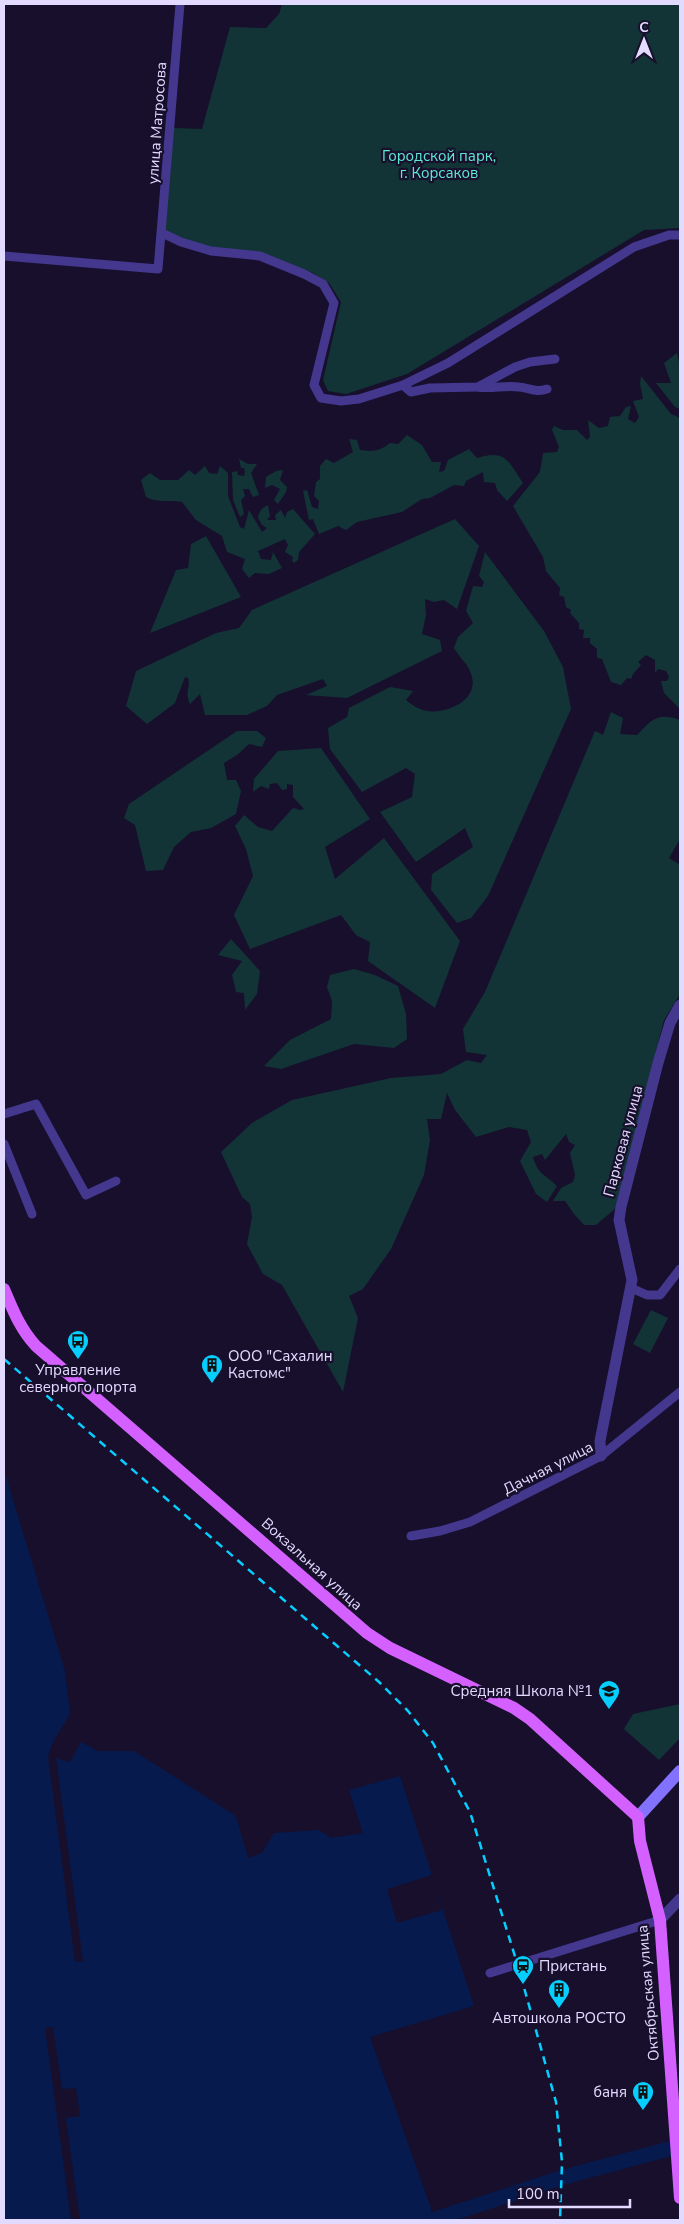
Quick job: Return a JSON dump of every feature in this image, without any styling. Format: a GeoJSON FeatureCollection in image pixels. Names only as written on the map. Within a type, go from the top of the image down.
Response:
{"type":"FeatureCollection","features":[{"type":"Feature","properties":{"kind":"main road","name":"Вокзальная улица"},"geometry":{"type":"LineString","coordinates":[[4,1289],[24,1334],[36,1346],[282,1558],[341,1613],[390,1648],[480,1690],[522,1714],[638,1817]]}},
{"type":"Feature","properties":{"kind":"main road"},"geometry":{"type":"LineString","coordinates":[[638,1817],[680,1771]]}},
{"type":"Feature","properties":{"kind":"main road","name":"Октябрьская улица"},"geometry":{"type":"LineString","coordinates":[[638,1817],[640,1841],[660,1920],[680,2198]]}},
{"type":"Feature","properties":{"kind":"street","name":"улица Матросова"},"geometry":{"type":"LineString","coordinates":[[4,256],[158,269],[180,4]]}},
{"type":"Feature","properties":{"kind":"street"},"geometry":{"type":"LineString","coordinates":[[162,233],[181,242],[211,251],[260,256],[323,284],[334,303],[314,385],[321,398],[341,401],[359,399],[403,385],[448,363],[634,248],[669,235],[680,235]]}},
{"type":"Feature","properties":{"kind":"street"},"geometry":{"type":"LineString","coordinates":[[478,387],[515,367],[530,362],[555,359]]}},
{"type":"Feature","properties":{"kind":"street"},"geometry":{"type":"LineString","coordinates":[[403,385],[411,392],[430,388],[478,387],[488,389],[518,386],[541,391],[547,389]]}},
{"type":"Feature","properties":{"kind":"street","name":"Парковая улица"},"geometry":{"type":"LineString","coordinates":[[602,1456],[600,1441],[632,1280],[619,1220],[621,1207],[658,1063],[670,1023],[680,1005]]}},
{"type":"Feature","properties":{"kind":"street"},"geometry":{"type":"LineString","coordinates":[[4,1114],[36,1104],[86,1195],[116,1181]]}},
{"type":"Feature","properties":{"kind":"street"},"geometry":{"type":"LineString","coordinates":[[4,1144],[32,1214]]}},
{"type":"Feature","properties":{"kind":"street"},"geometry":{"type":"LineString","coordinates":[[631,1288],[647,1296],[660,1295],[680,1270]]}},
{"type":"Feature","properties":{"kind":"street","name":"Дачная улица"},"geometry":{"type":"LineString","coordinates":[[411,1536],[440,1531],[470,1522],[602,1456],[680,1392]]}},
{"type":"Feature","properties":{"kind":"street"},"geometry":{"type":"LineString","coordinates":[[490,1973],[660,1920],[680,1899]]}},
{"type":"Feature","properties":{"kind":"green space","name":"Городской парк, г. Корсаков"},"geometry":{"type":"Polygon","coordinates":[[[282,4],[680,4],[680,228],[644,230],[407,374],[346,394],[328,391],[323,380],[341,302],[329,283],[313,273],[261,255],[212,249],[164,232],[173,128],[202,129],[230,27],[266,28],[279,14],[282,4]]]}},
{"type":"Feature","properties":{"kind":"green space"},"geometry":{"type":"Polygon","coordinates":[[[677,353],[680,367],[680,409],[675,407],[656,383],[671,383],[664,363],[677,353]]]}},
{"type":"Feature","properties":{"kind":"green space"},"geometry":{"type":"Polygon","coordinates":[[[641,376],[671,414],[680,418],[680,709],[664,693],[661,681],[667,681],[669,677],[666,671],[658,669],[655,673],[655,660],[646,655],[638,662],[641,665],[631,679],[627,678],[621,685],[611,682],[602,659],[597,658],[597,649],[590,643],[590,638],[583,638],[584,630],[579,629],[579,623],[570,613],[571,610],[566,607],[564,597],[559,595],[560,588],[546,571],[543,557],[513,506],[540,472],[543,453],[557,452],[559,447],[552,430],[554,426],[563,430],[577,430],[587,440],[590,437],[588,420],[599,428],[608,426],[610,417],[620,416],[626,407],[631,406],[628,419],[635,423],[639,417],[633,401],[643,399],[640,384],[641,376]]]}},
{"type":"Feature","properties":{"kind":"green space"},"geometry":{"type":"Polygon","coordinates":[[[407,435],[422,445],[432,462],[441,462],[439,472],[444,471],[448,460],[469,449],[477,458],[494,455],[505,459],[510,463],[523,483],[507,501],[497,490],[495,483],[484,482],[483,472],[466,481],[464,486],[454,485],[430,498],[422,499],[402,512],[357,522],[346,530],[338,526],[319,534],[313,519],[309,520],[303,491],[307,490],[312,507],[318,509],[319,501],[314,496],[316,482],[320,479],[320,466],[326,459],[334,463],[353,452],[349,439],[357,440],[360,450],[373,451],[383,448],[390,443],[398,444],[407,435]]]}},
{"type":"Feature","properties":{"kind":"green space"},"geometry":{"type":"Polygon","coordinates":[[[239,459],[248,464],[257,464],[251,473],[259,495],[253,497],[249,489],[243,489],[245,496],[241,500],[244,514],[240,517],[233,500],[232,472],[237,471],[238,475],[244,476],[244,468],[241,468],[239,459]]]}},
{"type":"Feature","properties":{"kind":"green space"},"geometry":{"type":"Polygon","coordinates":[[[205,466],[209,473],[217,474],[220,466],[228,473],[228,496],[240,527],[244,529],[249,510],[262,532],[267,528],[262,525],[258,518],[264,507],[268,505],[270,516],[267,520],[276,520],[275,515],[281,510],[285,518],[287,512],[293,509],[315,534],[299,552],[298,560],[294,563],[292,561],[293,557],[285,552],[288,545],[285,539],[258,551],[261,559],[271,560],[273,552],[282,568],[269,574],[255,573],[249,578],[242,569],[245,559],[227,552],[222,536],[196,520],[182,502],[160,501],[146,497],[141,480],[150,473],[160,480],[178,480],[189,470],[195,475],[205,466]]]}},
{"type":"Feature","properties":{"kind":"green space"},"geometry":{"type":"Polygon","coordinates":[[[283,470],[280,480],[287,487],[278,504],[274,500],[280,489],[272,485],[265,488],[266,477],[276,471],[283,470]]]}},
{"type":"Feature","properties":{"kind":"green space"},"geometry":{"type":"Polygon","coordinates":[[[455,519],[479,546],[457,609],[444,600],[434,602],[425,599],[426,615],[422,634],[440,640],[442,651],[347,698],[306,695],[327,686],[323,679],[277,695],[267,706],[247,715],[205,715],[200,694],[190,704],[188,678],[185,677],[175,703],[147,724],[126,706],[136,671],[216,633],[239,628],[252,610],[455,519]]]}},
{"type":"Feature","properties":{"kind":"green space"},"geometry":{"type":"Polygon","coordinates":[[[206,536],[241,597],[150,633],[176,570],[188,568],[191,544],[206,536]]]}},
{"type":"Feature","properties":{"kind":"green space"},"geometry":{"type":"Polygon","coordinates":[[[485,552],[544,631],[563,667],[571,709],[488,896],[471,918],[457,923],[431,890],[432,874],[473,847],[465,828],[416,862],[380,812],[412,797],[415,774],[406,768],[362,792],[330,749],[328,728],[347,717],[349,708],[390,687],[413,691],[406,700],[416,707],[427,711],[451,708],[465,699],[473,685],[472,677],[467,665],[454,648],[458,637],[473,623],[466,611],[473,586],[482,587],[484,582],[479,576],[485,552]]]}},
{"type":"Feature","properties":{"kind":"green space"},"geometry":{"type":"Polygon","coordinates":[[[611,712],[623,718],[620,734],[637,735],[651,721],[661,717],[680,720],[680,839],[669,858],[680,865],[680,994],[664,1020],[616,1208],[596,1225],[584,1225],[565,1201],[553,1201],[561,1188],[573,1182],[575,1175],[570,1153],[575,1145],[569,1142],[566,1134],[545,1160],[542,1154],[533,1157],[540,1171],[557,1186],[547,1202],[536,1194],[520,1161],[531,1142],[527,1130],[509,1127],[476,1137],[455,1110],[447,1093],[441,1119],[427,1119],[430,1140],[424,1175],[391,1249],[363,1289],[349,1296],[358,1318],[343,1392],[282,1285],[263,1274],[247,1244],[252,1217],[250,1204],[242,1197],[221,1152],[252,1123],[292,1100],[391,1078],[441,1074],[467,1060],[481,1063],[487,1055],[466,1052],[463,1029],[485,992],[595,731],[603,735],[611,712]]]}},
{"type":"Feature","properties":{"kind":"green space"},"geometry":{"type":"Polygon","coordinates":[[[237,731],[257,731],[266,738],[262,747],[249,744],[224,763],[227,780],[236,780],[241,791],[236,814],[211,828],[191,832],[174,847],[163,870],[146,871],[135,825],[124,818],[129,804],[237,731]]]}},
{"type":"Feature","properties":{"kind":"green space"},"geometry":{"type":"Polygon","coordinates":[[[321,748],[370,819],[325,847],[335,879],[384,838],[460,941],[435,1008],[368,961],[370,942],[356,935],[341,915],[250,949],[234,915],[253,876],[246,849],[235,826],[244,815],[258,827],[272,831],[293,808],[304,809],[293,797],[293,785],[287,784],[287,789],[282,790],[277,783],[270,784],[269,789],[261,786],[253,792],[254,779],[278,751],[321,748]]]}},
{"type":"Feature","properties":{"kind":"green space"},"geometry":{"type":"Polygon","coordinates":[[[231,939],[260,971],[257,994],[245,1010],[244,993],[236,992],[232,975],[242,961],[218,955],[231,939]]]}},
{"type":"Feature","properties":{"kind":"green space"},"geometry":{"type":"Polygon","coordinates":[[[354,969],[375,975],[398,986],[406,1014],[407,1039],[394,1048],[354,1044],[281,1069],[264,1066],[290,1040],[331,1019],[332,1001],[327,987],[330,975],[354,969]]]}},
{"type":"Feature","properties":{"kind":"green space"},"geometry":{"type":"Polygon","coordinates":[[[651,1310],[668,1318],[650,1353],[633,1344],[651,1310]]]}},
{"type":"Feature","properties":{"kind":"green space"},"geometry":{"type":"Polygon","coordinates":[[[680,1704],[680,1738],[659,1760],[624,1729],[633,1714],[680,1704]]]}},
{"type":"Feature","properties":{"kind":"water"},"geometry":{"type":"Polygon","coordinates":[[[4,1470],[65,1671],[70,1714],[53,1742],[48,1756],[70,1762],[81,1742],[98,1751],[134,1751],[236,1816],[248,1858],[262,1853],[274,1833],[319,1830],[331,1838],[363,1833],[349,1790],[400,1776],[474,2006],[370,2037],[431,2208],[431,2220],[4,2220],[4,1470]]]}},
{"type":"Feature","properties":{"kind":"pier"},"geometry":{"type":"Polygon","coordinates":[[[48,1756],[56,1758],[83,1961],[75,1962],[48,1756]]]}},
{"type":"Feature","properties":{"kind":"pier"},"geometry":{"type":"Polygon","coordinates":[[[432,1875],[442,1910],[397,1923],[387,1889],[432,1875]]]}},
{"type":"Feature","properties":{"kind":"pier"},"geometry":{"type":"Polygon","coordinates":[[[53,2027],[62,2089],[76,2088],[80,2116],[66,2118],[80,2220],[71,2220],[45,2028],[53,2027]]]}},
{"type":"Feature","properties":{"kind":"waterway"},"geometry":{"type":"LineString","coordinates":[[432,2220],[564,2177],[680,2146]]}},
{"type":"Feature","properties":{"kind":"railway"},"geometry":{"type":"LineString","coordinates":[[4,1359],[379,1682],[408,1711],[433,1743],[470,1812],[518,1966],[556,2102],[562,2162],[560,2220]]}},
{"type":"Feature","properties":{"kind":"place","name":"Управление северного порта"},"geometry":{"type":"Point","coordinates":[78,1360]}},
{"type":"Feature","properties":{"kind":"place","name":"ООО \"Сахалин Кастомс\""},"geometry":{"type":"Point","coordinates":[212,1384]}},
{"type":"Feature","properties":{"kind":"place","name":"Средняя Школа №1"},"geometry":{"type":"Point","coordinates":[609,1710]}},
{"type":"Feature","properties":{"kind":"place","name":"Пристань"},"geometry":{"type":"Point","coordinates":[523,1985]}},
{"type":"Feature","properties":{"kind":"place","name":"Автошкола РОСТО"},"geometry":{"type":"Point","coordinates":[559,2009]}},
{"type":"Feature","properties":{"kind":"place","name":"баня"},"geometry":{"type":"Point","coordinates":[643,2111]}}]}
